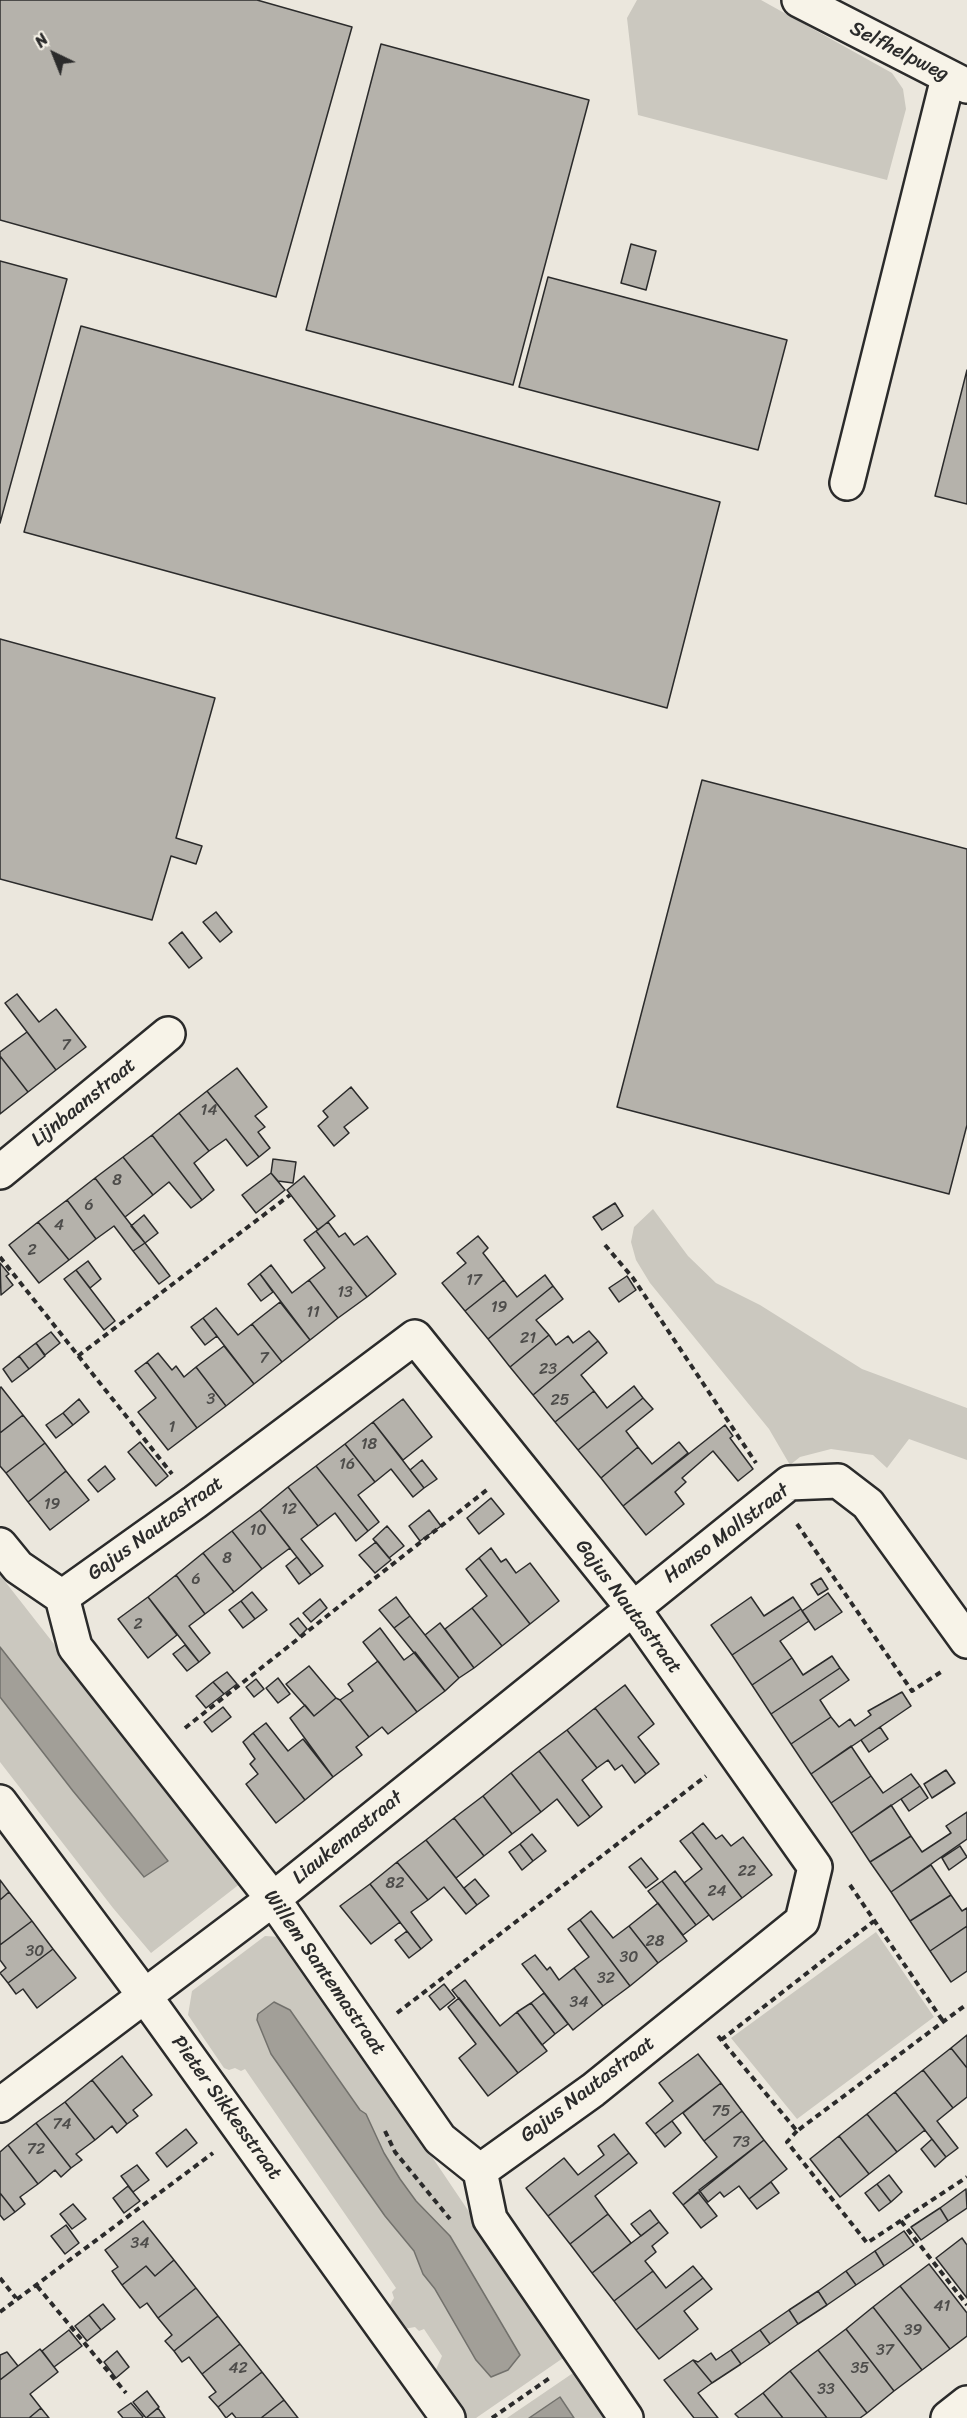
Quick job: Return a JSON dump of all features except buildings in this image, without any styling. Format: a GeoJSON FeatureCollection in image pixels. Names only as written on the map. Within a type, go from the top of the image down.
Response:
{"type":"FeatureCollection","features":[{"type":"Feature","properties":{"kind":"street","name":"Selfhelpweg"},"geometry":{"type":"LineString","coordinates":[[799,0],[958,82]]}},
{"type":"Feature","properties":{"kind":"street"},"geometry":{"type":"LineString","coordinates":[[847,483],[958,82]]}},
{"type":"Feature","properties":{"kind":"street","name":"Lijnbaanstraat"},"geometry":{"type":"LineString","coordinates":[[0,1172],[168,1034]]}},
{"type":"Feature","properties":{"kind":"street","name":"Gajus Nautastraat"},"geometry":{"type":"LineString","coordinates":[[62,1597],[195,1502],[415,1337],[632,1607],[814,1866],[802,1921],[593,2090],[480,2171]]}},
{"type":"Feature","properties":{"kind":"street","name":"Hanso Mollstraat"},"geometry":{"type":"LineString","coordinates":[[632,1607],[789,1483],[838,1481],[868,1504],[967,1641]]}},
{"type":"Feature","properties":{"kind":"street"},"geometry":{"type":"LineString","coordinates":[[0,1545],[18,1568],[62,1597]]}},
{"type":"Feature","properties":{"kind":"street","name":"Willem Santemastraat"},"geometry":{"type":"LineString","coordinates":[[62,1597],[75,1647],[273,1899],[440,2139],[480,2171]]}},
{"type":"Feature","properties":{"kind":"street","name":"Liaukemastraat"},"geometry":{"type":"LineString","coordinates":[[0,2105],[273,1899],[632,1607]]}},
{"type":"Feature","properties":{"kind":"street","name":"Pieter Sikkesstraat"},"geometry":{"type":"LineString","coordinates":[[0,1802],[144,1995],[448,2418]]}},
{"type":"Feature","properties":{"kind":"street"},"geometry":{"type":"LineString","coordinates":[[480,2171],[490,2219],[626,2418]]}},
{"type":"Feature","properties":{"kind":"street"},"geometry":{"type":"LineString","coordinates":[[948,2418],[967,2403]]}},
{"type":"Feature","properties":{"kind":"path"},"geometry":{"type":"LineString","coordinates":[[78,1356],[290,1195]]}},
{"type":"Feature","properties":{"kind":"path"},"geometry":{"type":"LineString","coordinates":[[0,1257],[195,1502]]}},
{"type":"Feature","properties":{"kind":"path"},"geometry":{"type":"LineString","coordinates":[[157,1750],[518,1465]]}},
{"type":"Feature","properties":{"kind":"path"},"geometry":{"type":"LineString","coordinates":[[368,2035],[735,1754]]}},
{"type":"Feature","properties":{"kind":"path"},"geometry":{"type":"LineString","coordinates":[[814,1866],[836,1863],[943,2021]]}},
{"type":"Feature","properties":{"kind":"path"},"geometry":{"type":"LineString","coordinates":[[721,2040],[874,1921]]}},
{"type":"Feature","properties":{"kind":"path"},"geometry":{"type":"LineString","coordinates":[[967,2004],[796,2131],[787,2142],[867,2243],[967,2177]]}},
{"type":"Feature","properties":{"kind":"path"},"geometry":{"type":"LineString","coordinates":[[694,2008],[796,2131]]}},
{"type":"Feature","properties":{"kind":"path"},"geometry":{"type":"LineString","coordinates":[[0,2312],[220,2147]]}},
{"type":"Feature","properties":{"kind":"path"},"geometry":{"type":"LineString","coordinates":[[901,2221],[967,2306]]}},
{"type":"Feature","properties":{"kind":"path"},"geometry":{"type":"LineString","coordinates":[[0,2278],[16,2298]]}},
{"type":"Feature","properties":{"kind":"path"},"geometry":{"type":"LineString","coordinates":[[36,2286],[126,2393]]}},
{"type":"Feature","properties":{"kind":"path"},"geometry":{"type":"LineString","coordinates":[[492,2418],[582,2356]]}},
{"type":"Feature","properties":{"kind":"shaded area"},"geometry":{"type":"Polygon","coordinates":[[[637,0],[761,0],[892,73],[903,89],[906,109],[887,180],[638,115],[627,18],[637,0]]]}},
{"type":"Feature","properties":{"kind":"shaded area"},"geometry":{"type":"Polygon","coordinates":[[[653,1209],[688,1256],[716,1283],[760,1305],[862,1369],[967,1408],[967,1460],[909,1439],[887,1468],[873,1455],[831,1449],[800,1457],[790,1465],[769,1429],[650,1283],[636,1260],[631,1242],[634,1227],[653,1209]]]}},
{"type":"Feature","properties":{"kind":"shaded area"},"geometry":{"type":"Polygon","coordinates":[[[0,1575],[241,1883],[151,1953],[113,1908],[0,1762],[0,1697],[143,1877],[168,1861],[0,1647],[0,1575]]]}},
{"type":"Feature","properties":{"kind":"shaded area"},"geometry":{"type":"Polygon","coordinates":[[[0,1647],[168,1861],[144,1877],[73,1791],[0,1697],[0,1647]]]}},
{"type":"Feature","properties":{"kind":"shaded area"},"geometry":{"type":"Polygon","coordinates":[[[876,1932],[934,2017],[797,2119],[731,2038],[876,1932]]]}},
{"type":"Feature","properties":{"kind":"shaded area"},"geometry":{"type":"Polygon","coordinates":[[[265,1936],[281,1937],[340,2020],[566,2356],[476,2418],[464,2418],[434,2374],[442,2356],[424,2329],[419,2331],[415,2327],[404,2329],[388,2308],[394,2298],[392,2292],[396,2288],[245,2069],[241,2071],[235,2068],[229,2070],[224,2068],[188,2015],[192,1991],[265,1936]],[[290,2010],[271,2054],[385,2216],[414,2251],[423,2274],[435,2289],[520,2355],[450,2236],[416,2201],[400,2179],[384,2153],[366,2114],[360,2110],[290,2010]]]}},
{"type":"Feature","properties":{"kind":"shaded area"},"geometry":{"type":"Polygon","coordinates":[[[274,2002],[290,2010],[360,2110],[366,2114],[384,2153],[400,2179],[416,2201],[450,2236],[520,2355],[508,2370],[491,2377],[476,2360],[435,2289],[423,2274],[414,2251],[385,2216],[271,2054],[257,2020],[258,2014],[274,2002]]]}},
{"type":"Feature","properties":{"kind":"shaded area"},"geometry":{"type":"Polygon","coordinates":[[[576,2371],[608,2418],[574,2418],[560,2397],[529,2418],[507,2418],[576,2371]]]}},
{"type":"Feature","properties":{"kind":"shaded area"},"geometry":{"type":"Polygon","coordinates":[[[560,2397],[574,2418],[529,2418],[560,2397]]]}}]}
